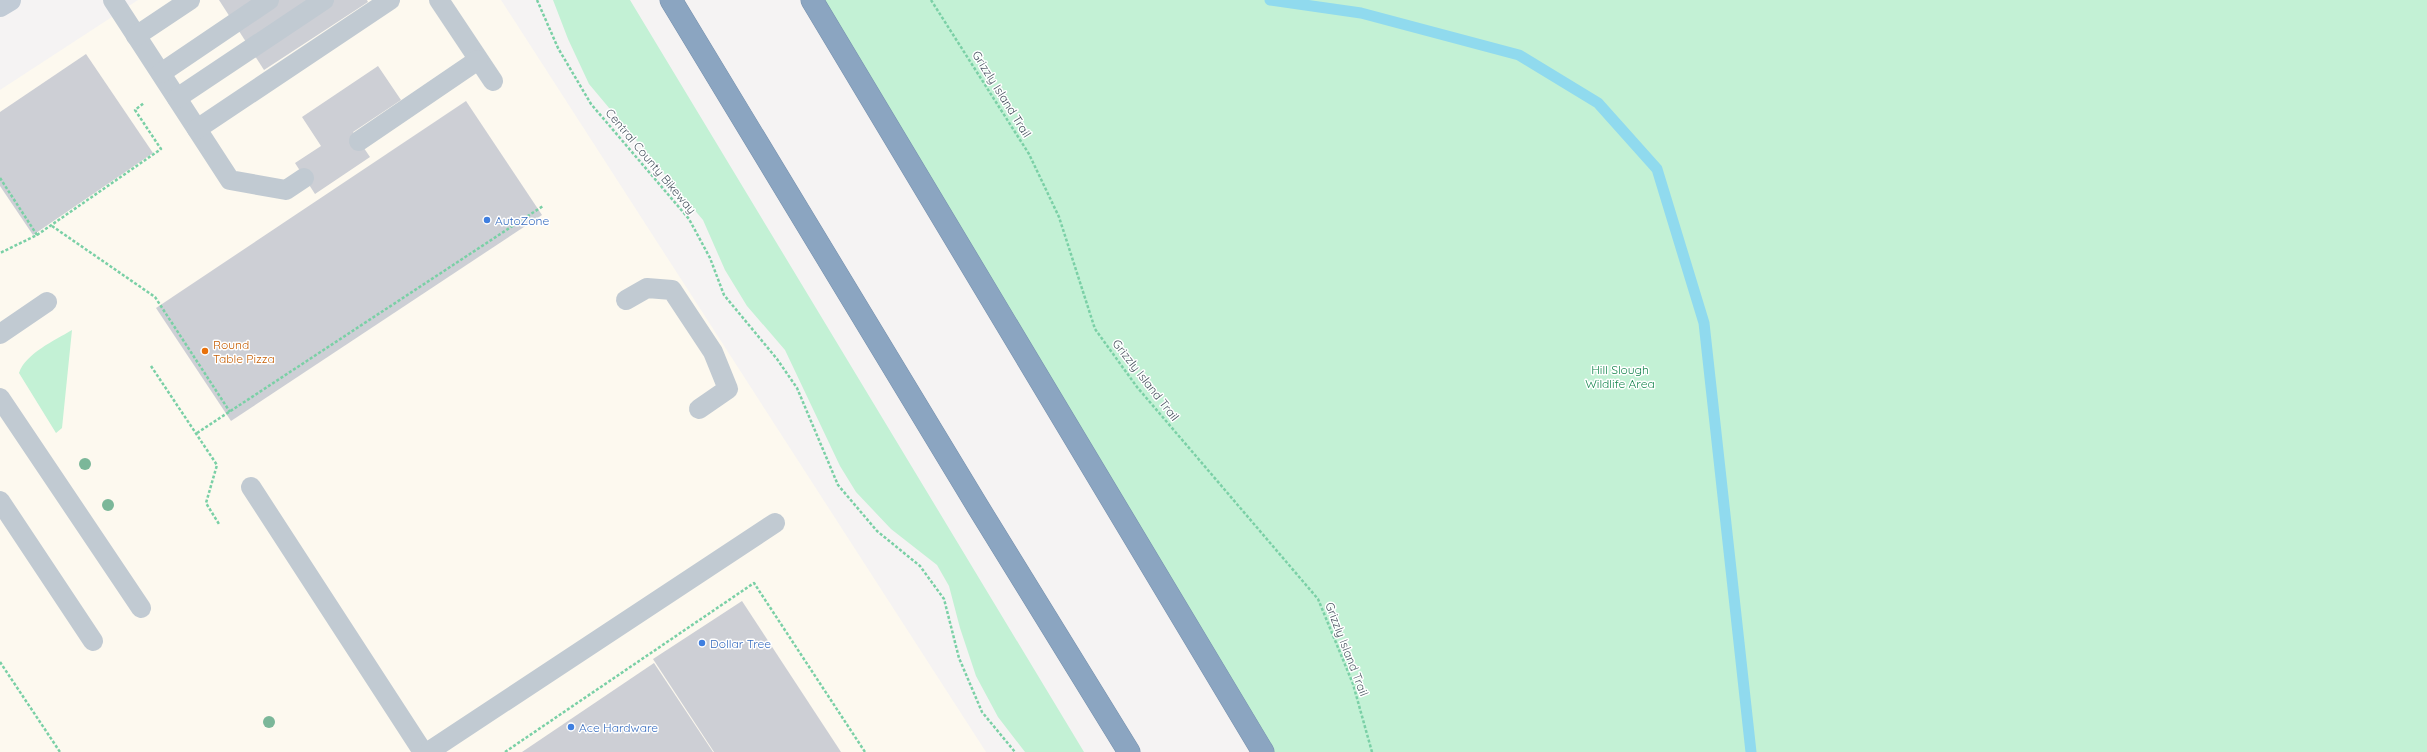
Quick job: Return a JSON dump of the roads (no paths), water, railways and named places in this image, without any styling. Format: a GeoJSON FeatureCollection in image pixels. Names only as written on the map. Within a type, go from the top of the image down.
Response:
{"type":"FeatureCollection","features":[{"type":"Feature","properties":{"kind":"highway"},"geometry":{"type":"LineString","coordinates":[[672,0],[974,501],[1130,752]]}},
{"type":"Feature","properties":{"kind":"highway"},"geometry":{"type":"LineString","coordinates":[[812,0],[1263,752]]}},
{"type":"Feature","properties":{"kind":"main road"},"geometry":{"type":"LineString","coordinates":[[0,6],[10,0]]}},
{"type":"Feature","properties":{"kind":"lane"},"geometry":{"type":"LineString","coordinates":[[113,0],[230,180],[286,190],[304,178]]}},
{"type":"Feature","properties":{"kind":"lane"},"geometry":{"type":"LineString","coordinates":[[136,36],[190,0]]}},
{"type":"Feature","properties":{"kind":"lane"},"geometry":{"type":"LineString","coordinates":[[161,73],[270,0]]}},
{"type":"Feature","properties":{"kind":"lane"},"geometry":{"type":"LineString","coordinates":[[177,98],[324,0]]}},
{"type":"Feature","properties":{"kind":"lane"},"geometry":{"type":"LineString","coordinates":[[197,128],[390,0]]}},
{"type":"Feature","properties":{"kind":"lane"},"geometry":{"type":"LineString","coordinates":[[439,0],[493,81]]}},
{"type":"Feature","properties":{"kind":"lane"},"geometry":{"type":"LineString","coordinates":[[359,141],[478,60]]}},
{"type":"Feature","properties":{"kind":"lane"},"geometry":{"type":"LineString","coordinates":[[626,300],[647,288],[672,290],[713,352],[728,389],[699,409]]}},
{"type":"Feature","properties":{"kind":"lane"},"geometry":{"type":"LineString","coordinates":[[0,334],[47,302]]}},
{"type":"Feature","properties":{"kind":"lane"},"geometry":{"type":"LineString","coordinates":[[0,398],[141,608]]}},
{"type":"Feature","properties":{"kind":"lane"},"geometry":{"type":"LineString","coordinates":[[251,487],[423,752]]}},
{"type":"Feature","properties":{"kind":"lane"},"geometry":{"type":"LineString","coordinates":[[0,502],[93,641]]}},
{"type":"Feature","properties":{"kind":"lane"},"geometry":{"type":"LineString","coordinates":[[428,752],[775,522]]}},
{"type":"Feature","properties":{"kind":"waterway"},"geometry":{"type":"LineString","coordinates":[[1270,0],[1361,13],[1519,55],[1598,103],[1657,169],[1704,323],[1751,752]]}},
{"type":"Feature","properties":{"kind":"place","name":"AutoZone"},"geometry":{"type":"Point","coordinates":[487,220]}},
{"type":"Feature","properties":{"kind":"place","name":"Round Table Pizza"},"geometry":{"type":"Point","coordinates":[205,351]}},
{"type":"Feature","properties":{"kind":"place","name":"Dollar Tree"},"geometry":{"type":"Point","coordinates":[702,643]}},
{"type":"Feature","properties":{"kind":"place","name":"Ace Hardware"},"geometry":{"type":"Point","coordinates":[571,727]}},
{"type":"Feature","properties":{"kind":"park label","name":"Hill Slough Wildlife Area"},"geometry":{"type":"Point","coordinates":[1620,376]}}]}
